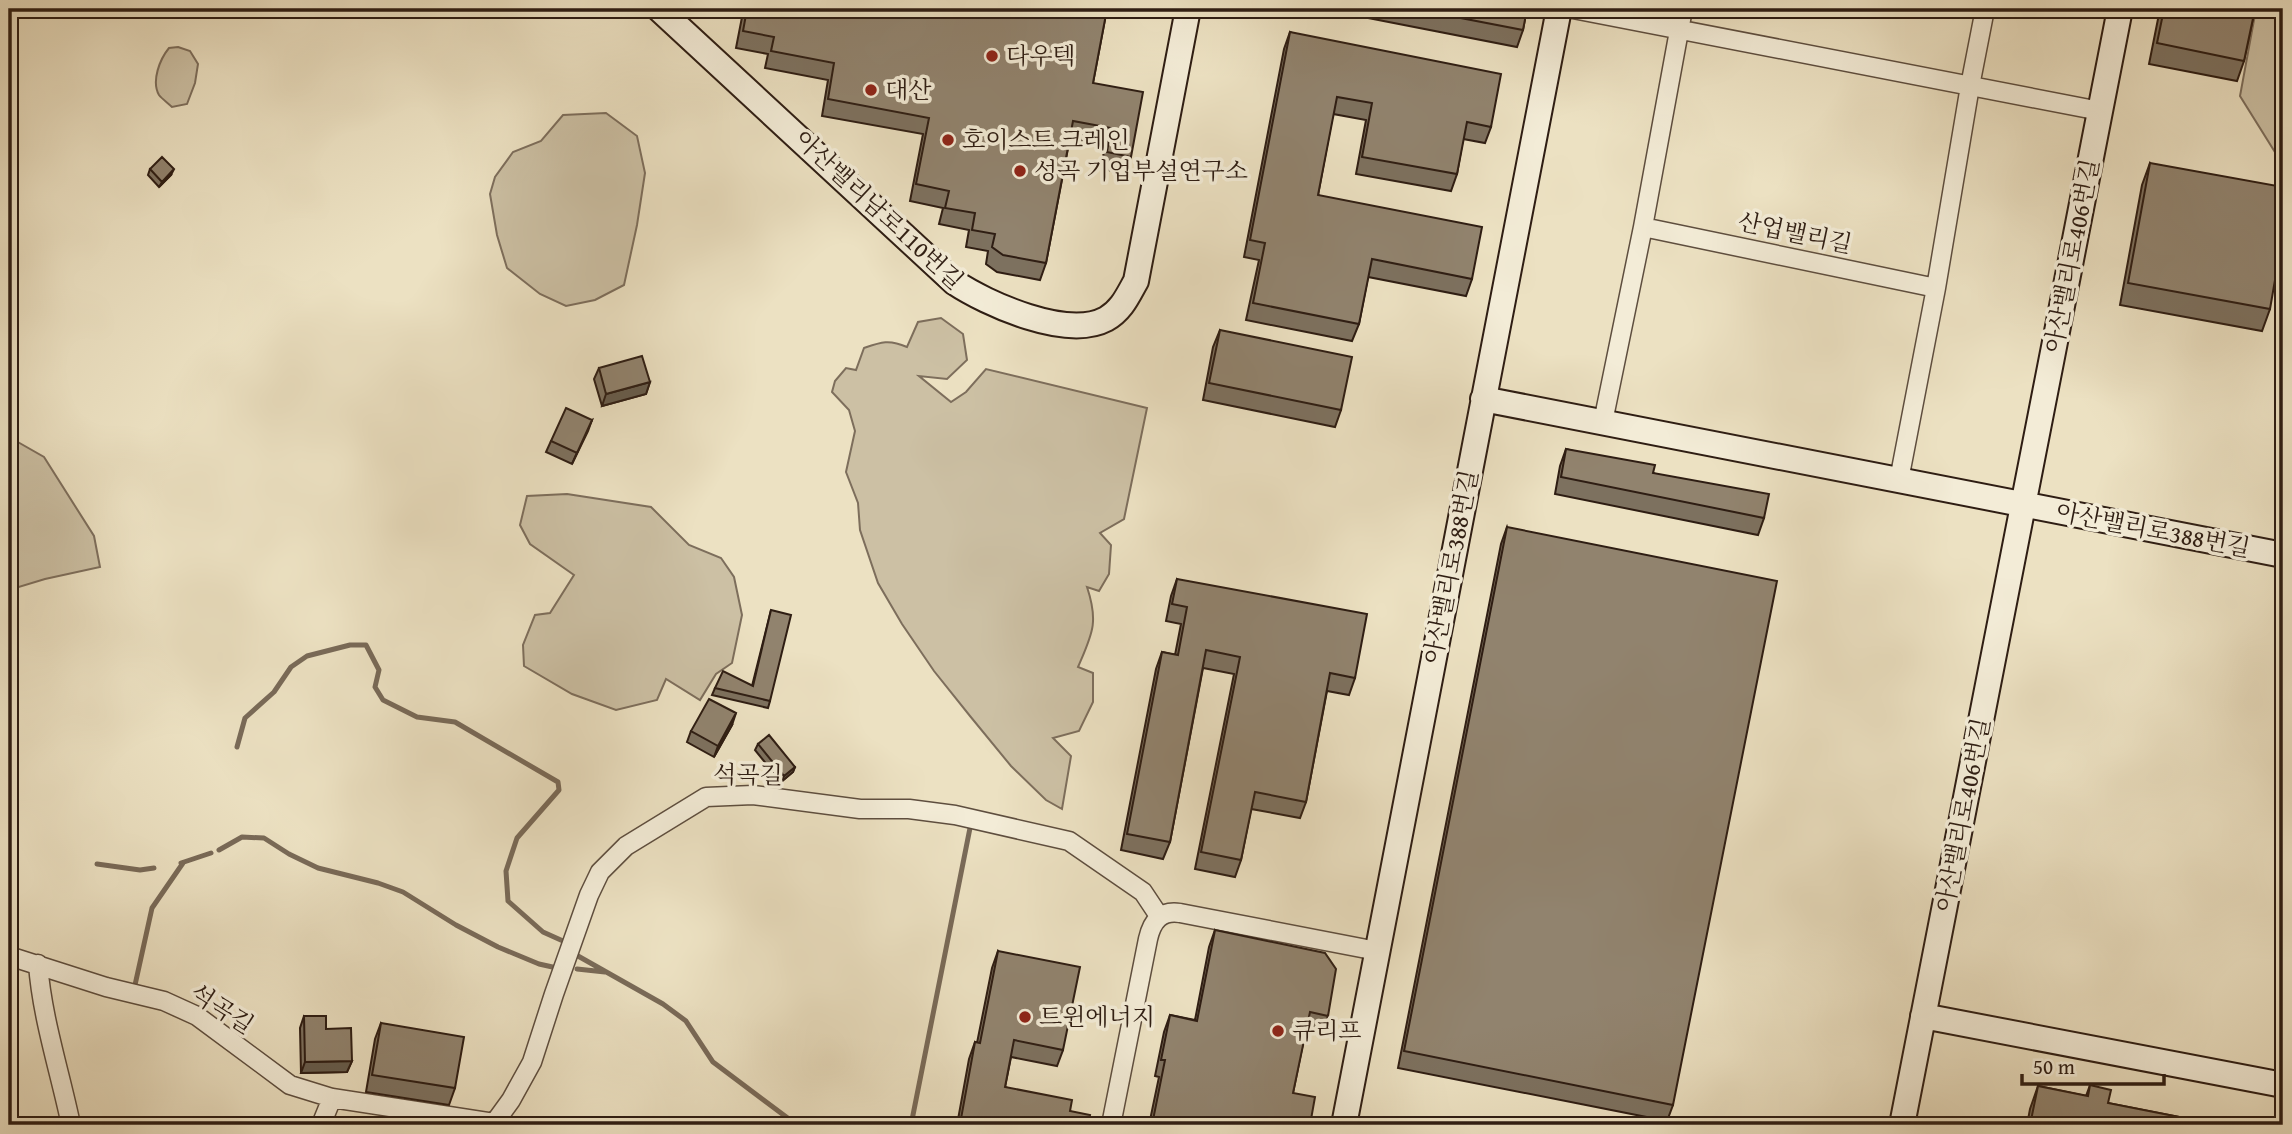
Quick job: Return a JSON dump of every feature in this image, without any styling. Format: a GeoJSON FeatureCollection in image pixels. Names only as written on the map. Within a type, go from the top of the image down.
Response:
{"type":"FeatureCollection","features":[{"type":"Feature","properties":{"kind":"street","name":"아산밸리남로110번길"},"geometry":{"type":"LineString","coordinates":[[659,9],[954,282],[1004,310],[1064,324],[1087,325],[1105,320],[1116,312],[1136,281],[1188,9]]}},
{"type":"Feature","properties":{"kind":"street","name":"아산밸리로388번길"},"geometry":{"type":"LineString","coordinates":[[1344,1125],[1559,9]]}},
{"type":"Feature","properties":{"kind":"street"},"geometry":{"type":"LineString","coordinates":[[1573,9],[2100,111]]}},
{"type":"Feature","properties":{"kind":"street"},"geometry":{"type":"LineString","coordinates":[[1603,422],[1643,227],[1683,9]]}},
{"type":"Feature","properties":{"kind":"street"},"geometry":{"type":"LineString","coordinates":[[1899,480],[1985,9]]}},
{"type":"Feature","properties":{"kind":"street","name":"아산밸리로406번길"},"geometry":{"type":"LineString","coordinates":[[1902,1125],[2120,9]]}},
{"type":"Feature","properties":{"kind":"street","name":"산업밸리길"},"geometry":{"type":"LineString","coordinates":[[1643,227],[1936,288]]}},
{"type":"Feature","properties":{"kind":"street"},"geometry":{"type":"LineString","coordinates":[[1483,399],[2023,504]]}},
{"type":"Feature","properties":{"kind":"street","name":"아산밸리로388번길"},"geometry":{"type":"LineString","coordinates":[[2023,504],[2283,555]]}},
{"type":"Feature","properties":{"kind":"street","name":"석곡길"},"geometry":{"type":"LineString","coordinates":[[9,956],[106,988],[164,1001],[197,1016],[290,1085],[332,1098],[501,1124],[532,1062],[589,895],[600,872],[626,846],[706,797],[753,795],[860,809],[955,815],[1069,841],[1143,891],[1159,916]]}},
{"type":"Feature","properties":{"kind":"street"},"geometry":{"type":"LineString","coordinates":[[1111,1125],[1148,939],[1154,921],[1159,916],[1180,913],[1377,951]]}},
{"type":"Feature","properties":{"kind":"street"},"geometry":{"type":"LineString","coordinates":[[38,964],[40,996],[71,1125]]}},
{"type":"Feature","properties":{"kind":"street"},"geometry":{"type":"LineString","coordinates":[[1923,1016],[2283,1085]]}},
{"type":"Feature","properties":{"kind":"street"},"geometry":{"type":"LineString","coordinates":[[321,1125],[332,1098]]}},
{"type":"Feature","properties":{"kind":"shaded area"},"geometry":{"type":"Polygon","coordinates":[[[2256,9],[2283,9],[2283,165],[2240,96],[2256,9]]]}},
{"type":"Feature","properties":{"kind":"shaded area"},"geometry":{"type":"Polygon","coordinates":[[[178,47],[190,51],[198,64],[195,83],[187,104],[172,107],[159,95],[156,77],[169,48],[178,47]]]}},
{"type":"Feature","properties":{"kind":"shaded area"},"geometry":{"type":"Polygon","coordinates":[[[606,113],[637,136],[645,173],[637,225],[624,285],[595,300],[566,306],[540,294],[507,268],[497,235],[490,194],[495,177],[513,152],[541,141],[563,115],[606,113]]]}},
{"type":"Feature","properties":{"kind":"shaded area"},"geometry":{"type":"Polygon","coordinates":[[[941,318],[963,334],[967,360],[947,379],[919,376],[951,402],[966,392],[986,369],[1147,408],[1124,519],[1100,533],[1111,545],[1109,574],[1099,591],[1087,587],[1093,610],[1092,628],[1078,667],[1093,673],[1093,702],[1079,731],[1053,738],[1071,756],[1062,809],[1046,800],[1011,766],[934,671],[878,583],[860,530],[858,503],[846,472],[855,431],[849,410],[832,392],[835,381],[846,368],[856,370],[864,348],[885,342],[907,347],[918,322],[941,318]]]}},
{"type":"Feature","properties":{"kind":"shaded area"},"geometry":{"type":"Polygon","coordinates":[[[9,437],[44,457],[94,536],[100,567],[9,590],[9,437]]]}},
{"type":"Feature","properties":{"kind":"shaded area"},"geometry":{"type":"Polygon","coordinates":[[[567,494],[651,507],[689,545],[721,558],[734,577],[742,615],[732,663],[716,674],[700,700],[666,679],[657,700],[616,710],[572,694],[524,666],[523,645],[535,615],[550,613],[574,575],[530,544],[520,525],[527,496],[567,494]]]}},
{"type":"Feature","properties":{"kind":"building"},"geometry":{"type":"Polygon","coordinates":[[[747,9],[1107,9],[1093,83],[1143,92],[1131,157],[1107,152],[1111,128],[1073,121],[1046,263],[1003,255],[992,247],[995,234],[972,230],[975,213],[945,208],[949,191],[916,184],[929,118],[828,99],[834,63],[771,51],[774,37],[743,31],[747,9]]]}},
{"type":"Feature","properties":{"kind":"building"},"geometry":{"type":"Polygon","coordinates":[[[1414,9],[1527,9],[1523,30],[1414,9]]]}},
{"type":"Feature","properties":{"kind":"building"},"geometry":{"type":"Polygon","coordinates":[[[2164,9],[2255,9],[2244,61],[2157,43],[2164,9]]]}},
{"type":"Feature","properties":{"kind":"building"},"geometry":{"type":"Polygon","coordinates":[[[1290,32],[1501,74],[1491,127],[1467,122],[1457,174],[1362,157],[1372,103],[1337,97],[1318,195],[1482,227],[1472,279],[1372,259],[1359,324],[1253,303],[1265,243],[1250,240],[1290,32]]]}},
{"type":"Feature","properties":{"kind":"building"},"geometry":{"type":"Polygon","coordinates":[[[162,157],[174,169],[162,182],[150,169],[162,157]]]}},
{"type":"Feature","properties":{"kind":"building"},"geometry":{"type":"Polygon","coordinates":[[[2150,163],[2283,187],[2283,234],[2270,309],[2128,283],[2150,163]]]}},
{"type":"Feature","properties":{"kind":"building"},"geometry":{"type":"Polygon","coordinates":[[[1220,330],[1352,357],[1341,410],[1209,383],[1220,330]]]}},
{"type":"Feature","properties":{"kind":"building"},"geometry":{"type":"Polygon","coordinates":[[[642,356],[650,382],[606,394],[599,368],[642,356]]]}},
{"type":"Feature","properties":{"kind":"building"},"geometry":{"type":"Polygon","coordinates":[[[566,408],[592,420],[577,453],[551,441],[566,408]]]}},
{"type":"Feature","properties":{"kind":"building"},"geometry":{"type":"Polygon","coordinates":[[[1566,449],[1655,465],[1653,473],[1769,494],[1764,518],[1561,477],[1566,449]]]}},
{"type":"Feature","properties":{"kind":"building"},"geometry":{"type":"Polygon","coordinates":[[[1507,527],[1777,581],[1673,1105],[1404,1051],[1507,527]]]}},
{"type":"Feature","properties":{"kind":"building"},"geometry":{"type":"Polygon","coordinates":[[[1177,579],[1367,614],[1355,678],[1330,673],[1306,802],[1255,792],[1241,860],[1201,852],[1240,657],[1206,650],[1170,842],[1127,834],[1162,652],[1178,655],[1187,607],[1172,604],[1177,579]]]}},
{"type":"Feature","properties":{"kind":"building"},"geometry":{"type":"Polygon","coordinates":[[[771,610],[791,615],[770,701],[715,688],[723,671],[753,686],[771,610]]]}},
{"type":"Feature","properties":{"kind":"building"},"geometry":{"type":"Polygon","coordinates":[[[709,699],[736,713],[718,746],[691,731],[709,699]]]}},
{"type":"Feature","properties":{"kind":"building"},"geometry":{"type":"Polygon","coordinates":[[[769,735],[795,767],[784,776],[758,744],[769,735]]]}},
{"type":"Feature","properties":{"kind":"building"},"geometry":{"type":"Polygon","coordinates":[[[1215,930],[1325,953],[1336,969],[1328,1016],[1310,1012],[1293,1093],[1315,1097],[1310,1125],[1152,1125],[1165,1060],[1161,1060],[1170,1015],[1197,1021],[1215,930]]]}},
{"type":"Feature","properties":{"kind":"building"},"geometry":{"type":"Polygon","coordinates":[[[998,951],[1080,967],[1063,1050],[1014,1040],[1005,1087],[1072,1100],[1070,1111],[1090,1115],[1088,1125],[960,1124],[975,1042],[980,1043],[998,951]]]}},
{"type":"Feature","properties":{"kind":"building"},"geometry":{"type":"Polygon","coordinates":[[[304,1016],[326,1016],[326,1029],[351,1028],[352,1061],[305,1062],[304,1016]]]}},
{"type":"Feature","properties":{"kind":"building"},"geometry":{"type":"Polygon","coordinates":[[[381,1023],[464,1037],[455,1088],[372,1075],[381,1023]]]}},
{"type":"Feature","properties":{"kind":"building"},"geometry":{"type":"Polygon","coordinates":[[[2090,1085],[2111,1090],[2108,1103],[2220,1125],[2030,1125],[2038,1086],[2088,1096],[2090,1085]]]}},
{"type":"Feature","properties":{"kind":"building"},"geometry":{"type":"Polygon","coordinates":[[[117,1119],[118,1125],[87,1125],[87,1124],[117,1119]]]}},
{"type":"Feature","properties":{"kind":"building"},"geometry":{"type":"Polygon","coordinates":[[[469,1119],[509,1125],[465,1125],[469,1119]]]}},
{"type":"Feature","properties":{"kind":"waterway"},"geometry":{"type":"LineString","coordinates":[[237,747],[245,718],[274,692],[291,667],[307,656],[350,645],[366,645],[379,670],[375,687],[383,700],[417,717],[455,722],[558,782],[559,790],[517,838],[506,871],[508,901],[543,932],[563,941]]}},
{"type":"Feature","properties":{"kind":"waterway"},"geometry":{"type":"LineString","coordinates":[[911,1125],[970,828]]}},
{"type":"Feature","properties":{"kind":"waterway"},"geometry":{"type":"LineString","coordinates":[[219,850],[242,837],[264,838],[318,868],[403,892],[498,947],[539,964],[557,968]]}},
{"type":"Feature","properties":{"kind":"waterway"},"geometry":{"type":"LineString","coordinates":[[181,863],[211,853]]}},
{"type":"Feature","properties":{"kind":"waterway"},"geometry":{"type":"LineString","coordinates":[[135,985],[152,908],[183,863]]}},
{"type":"Feature","properties":{"kind":"waterway"},"geometry":{"type":"LineString","coordinates":[[97,864],[140,870],[154,868]]}},
{"type":"Feature","properties":{"kind":"waterway"},"geometry":{"type":"LineString","coordinates":[[578,956],[663,1004],[686,1021],[713,1062],[797,1125]]}},
{"type":"Feature","properties":{"kind":"waterway"},"geometry":{"type":"LineString","coordinates":[[577,969],[605,972]]}},
{"type":"Feature","properties":{"kind":"place","name":"다우텍"},"geometry":{"type":"Point","coordinates":[992,56]}},
{"type":"Feature","properties":{"kind":"place","name":"대산"},"geometry":{"type":"Point","coordinates":[871,90]}},
{"type":"Feature","properties":{"kind":"place","name":"호이스트 크레인"},"geometry":{"type":"Point","coordinates":[948,140]}},
{"type":"Feature","properties":{"kind":"place","name":"성곡 기업부설연구소"},"geometry":{"type":"Point","coordinates":[1020,171]}},
{"type":"Feature","properties":{"kind":"place","name":"트윈에너지"},"geometry":{"type":"Point","coordinates":[1025,1017]}},
{"type":"Feature","properties":{"kind":"place","name":"큐리프"},"geometry":{"type":"Point","coordinates":[1278,1031]}}]}
